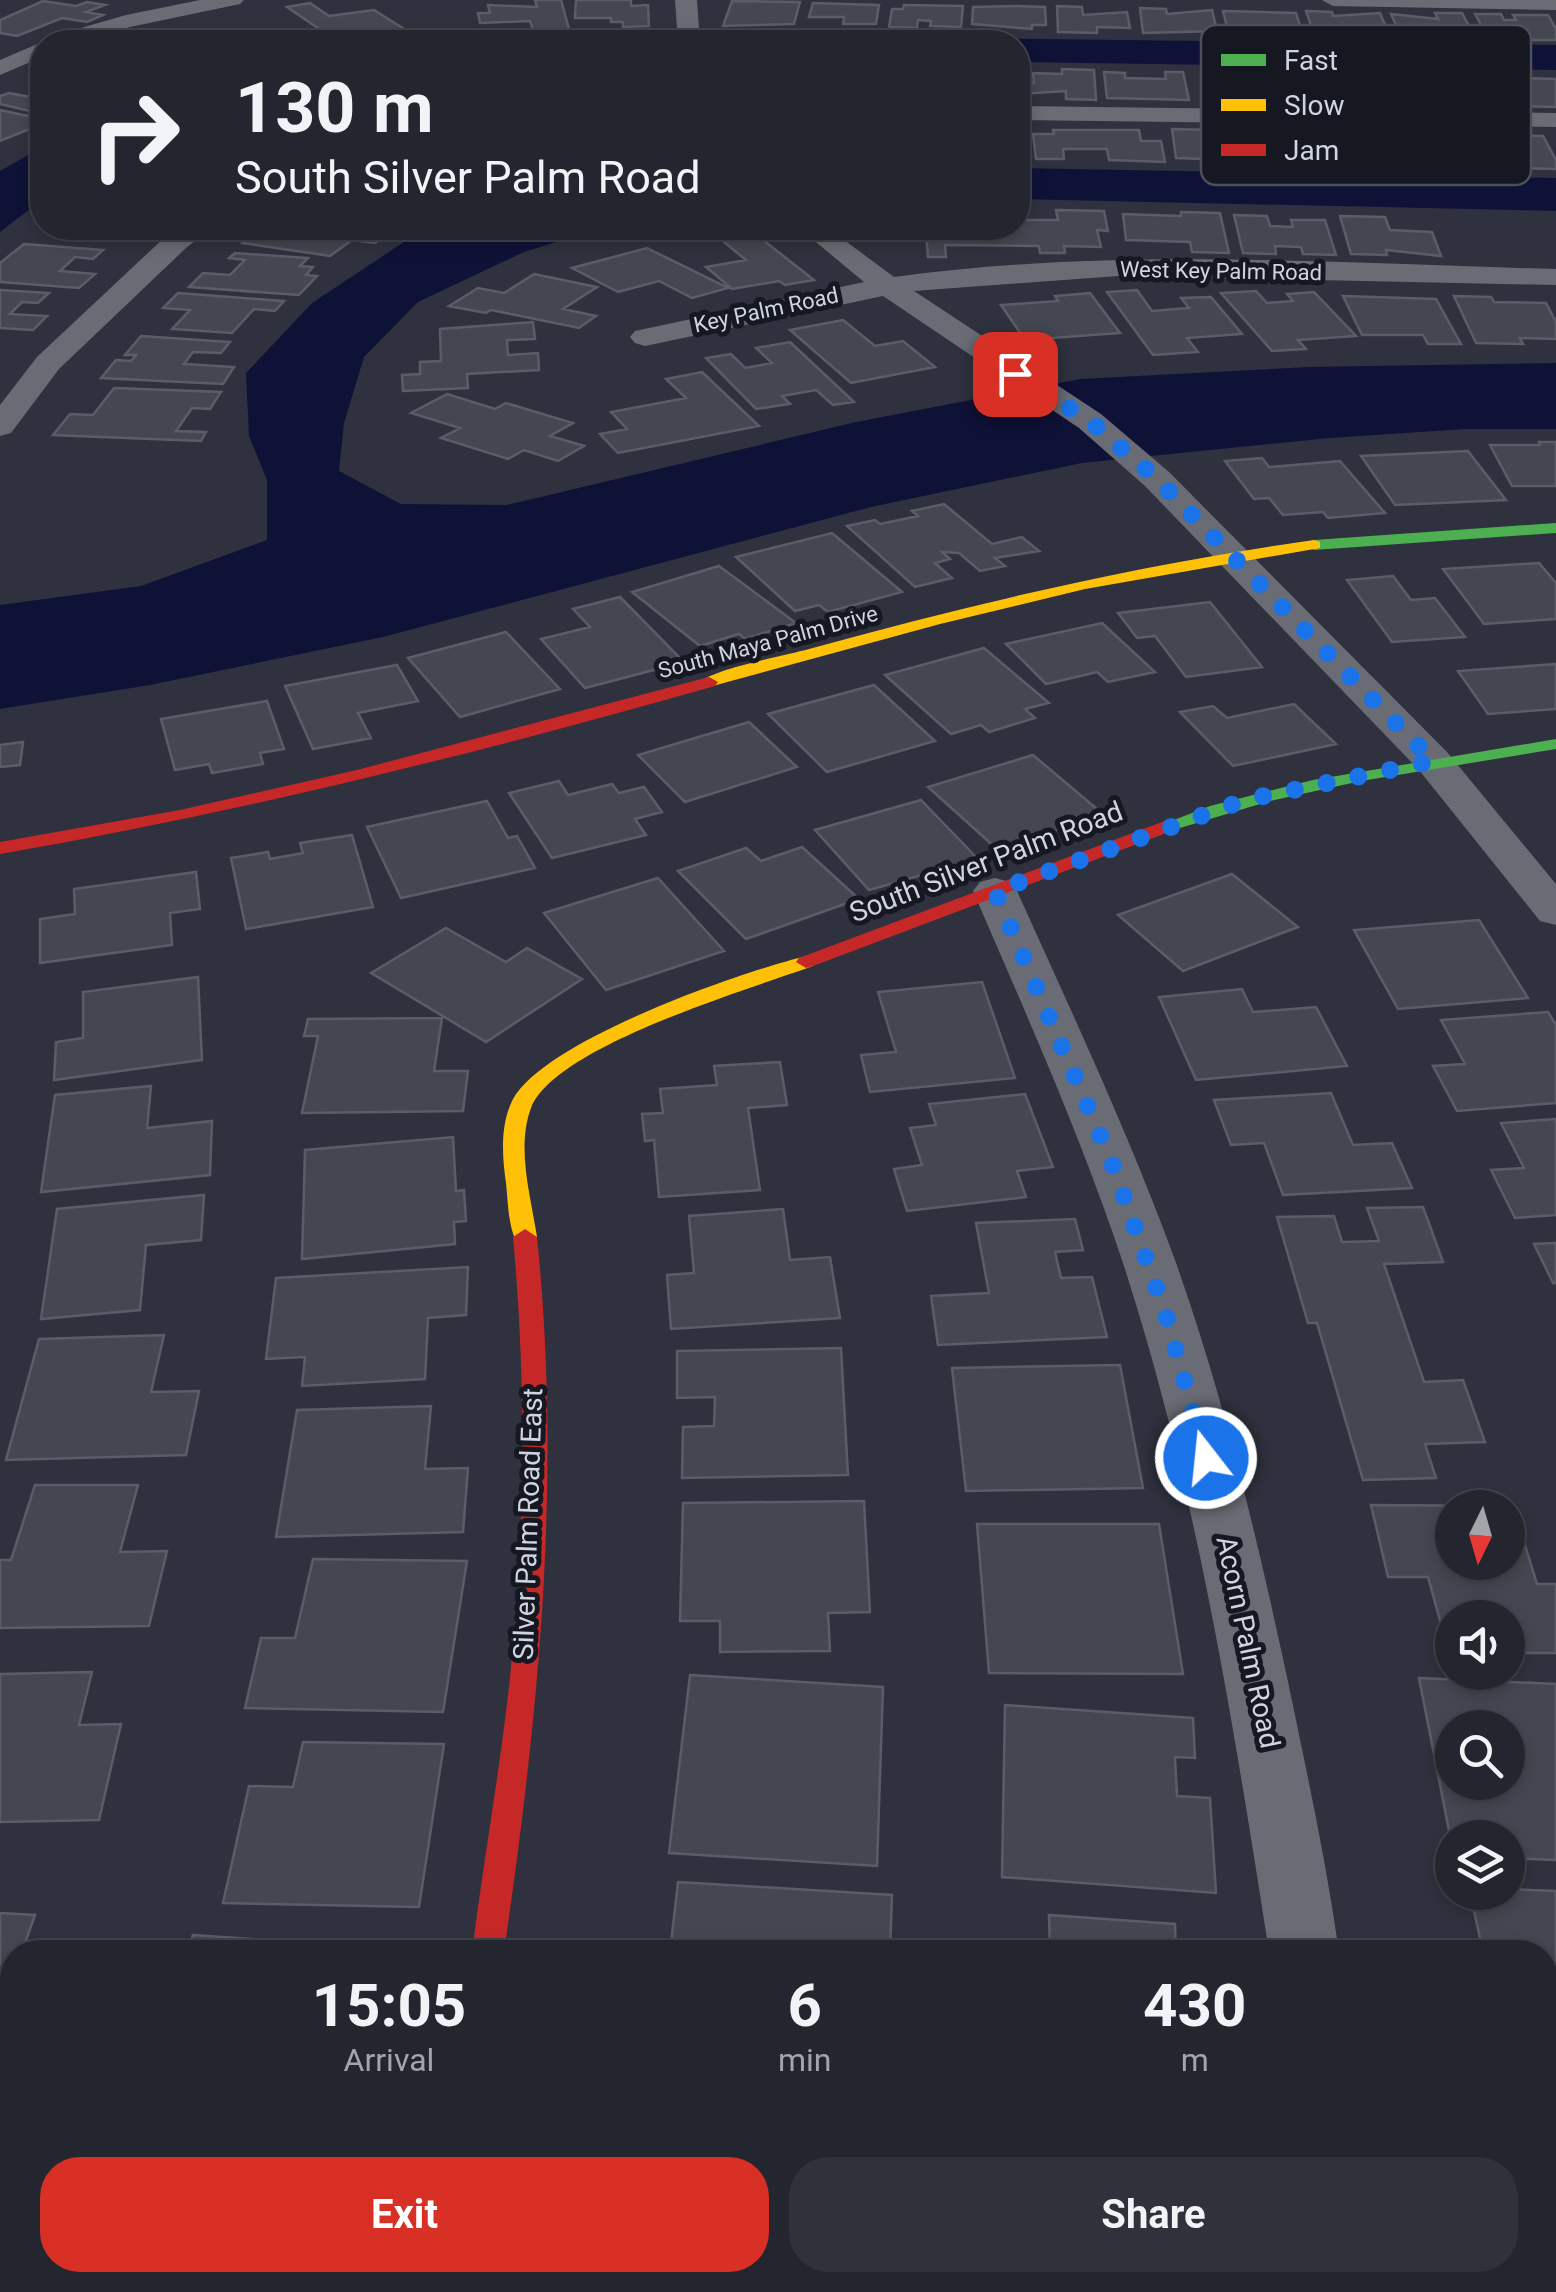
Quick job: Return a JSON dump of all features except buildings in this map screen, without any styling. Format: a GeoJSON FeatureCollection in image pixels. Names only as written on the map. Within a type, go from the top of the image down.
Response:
{"type":"FeatureCollection","features":[{"type":"Feature","properties":{"kind":"street"},"geometry":{"type":"LineString","coordinates":[[95,30],[126,20],[233,0]]}},
{"type":"Feature","properties":{"kind":"street"},"geometry":{"type":"LineString","coordinates":[[686,0],[688,30]]}},
{"type":"Feature","properties":{"kind":"street"},"geometry":{"type":"LineString","coordinates":[[1333,0],[1556,4]]}},
{"type":"Feature","properties":{"kind":"street"},"geometry":{"type":"LineString","coordinates":[[0,68],[30,55]]}},
{"type":"Feature","properties":{"kind":"street"},"geometry":{"type":"LineString","coordinates":[[1030,113],[1201,115]]}},
{"type":"Feature","properties":{"kind":"street"},"geometry":{"type":"LineString","coordinates":[[1531,120],[1556,120]]}},
{"type":"Feature","properties":{"kind":"street"},"geometry":{"type":"LineString","coordinates":[[0,426],[48,363],[179,240]]}},
{"type":"Feature","properties":{"kind":"street"},"geometry":{"type":"LineString","coordinates":[[828,240],[1015,374],[1090,421],[1157,479],[1433,761],[1556,912]]}},
{"type":"Feature","properties":{"kind":"street","name":"West Key Palm Road"},"geometry":{"type":"LineString","coordinates":[[888,286],[973,276],[1100,270],[1556,277]]}},
{"type":"Feature","properties":{"kind":"street","name":"Key Palm Road"},"geometry":{"type":"LineString","coordinates":[[644,337],[888,286]]}},
{"type":"Feature","properties":{"kind":"street","name":"South Maya Palm Drive"},"geometry":{"type":"LineString","coordinates":[[0,848],[319,787],[457,753],[997,604],[1107,578],[1385,536],[1556,528]]}},
{"type":"Feature","properties":{"kind":"street","name":"South Silver Palm Road"},"geometry":{"type":"LineString","coordinates":[[526,1096],[556,1062],[592,1043],[1245,800],[1433,761],[1556,744]]}},
{"type":"Feature","properties":{"kind":"street","name":"Acorn Palm Road"},"geometry":{"type":"LineString","coordinates":[[995,891],[1112,1163],[1166,1315],[1216,1494],[1263,1704],[1302,1940]]}},
{"type":"Feature","properties":{"kind":"street","name":"Silver Palm Road East"},"geometry":{"type":"LineString","coordinates":[[490,1940],[504,1851],[528,1631],[534,1404],[531,1285],[516,1116],[526,1096]]}},
{"type":"Feature","properties":{"kind":"shaded area"},"geometry":{"type":"Polygon","coordinates":[[[1030,39],[1201,41],[1201,65],[1030,62],[1030,39]]]}},
{"type":"Feature","properties":{"kind":"shaded area"},"geometry":{"type":"Polygon","coordinates":[[[1531,45],[1556,45],[1556,70],[1531,70],[1531,45]]]}},
{"type":"Feature","properties":{"kind":"shaded area"},"geometry":{"type":"Polygon","coordinates":[[[30,154],[30,209],[0,232],[0,171],[30,154]]]}},
{"type":"Feature","properties":{"kind":"shaded area"},"geometry":{"type":"Polygon","coordinates":[[[1030,168],[1201,171],[1201,185],[1531,185],[1531,178],[1556,178],[1556,211],[1030,199],[1030,168]]]}},
{"type":"Feature","properties":{"kind":"shaded area"},"geometry":{"type":"Polygon","coordinates":[[[407,240],[562,240],[524,252],[418,302],[364,357],[344,423],[339,471],[401,504],[507,505],[856,422],[1080,379],[1308,367],[1556,363],[1556,429],[1466,429],[1330,438],[1082,463],[871,507],[383,637],[150,685],[0,709],[0,605],[141,586],[267,540],[267,480],[249,436],[246,373],[312,303],[407,240]]]}},
{"type":"Feature","properties":{"kind":"traffic: fast"},"geometry":{"type":"LineString","coordinates":[[1314,545],[1556,528]]}},
{"type":"Feature","properties":{"kind":"traffic: fast"},"geometry":{"type":"LineString","coordinates":[[1170,825],[1265,797],[1361,776],[1556,744]]}},
{"type":"Feature","properties":{"kind":"traffic: slow"},"geometry":{"type":"LineString","coordinates":[[709,682],[934,620],[1085,584],[1314,545]]}},
{"type":"Feature","properties":{"kind":"traffic: slow"},"geometry":{"type":"LineString","coordinates":[[525,1237],[515,1168],[515,1133],[523,1101],[540,1079],[569,1058],[650,1019],[806,962]]}},
{"type":"Feature","properties":{"kind":"traffic: jam"},"geometry":{"type":"LineString","coordinates":[[0,848],[180,815],[357,776],[709,682]]}},
{"type":"Feature","properties":{"kind":"traffic: jam"},"geometry":{"type":"LineString","coordinates":[[806,962],[1170,825]]}},
{"type":"Feature","properties":{"kind":"traffic: jam"},"geometry":{"type":"LineString","coordinates":[[490,1940],[523,1686],[536,1504],[534,1325],[525,1237]]}},
{"type":"Feature","properties":{"kind":"route"},"geometry":{"type":"LineString","coordinates":[[1015,374],[1090,421],[1157,479],[1433,761],[1245,800],[995,891],[1112,1163],[1166,1315],[1206,1458]]}}]}
